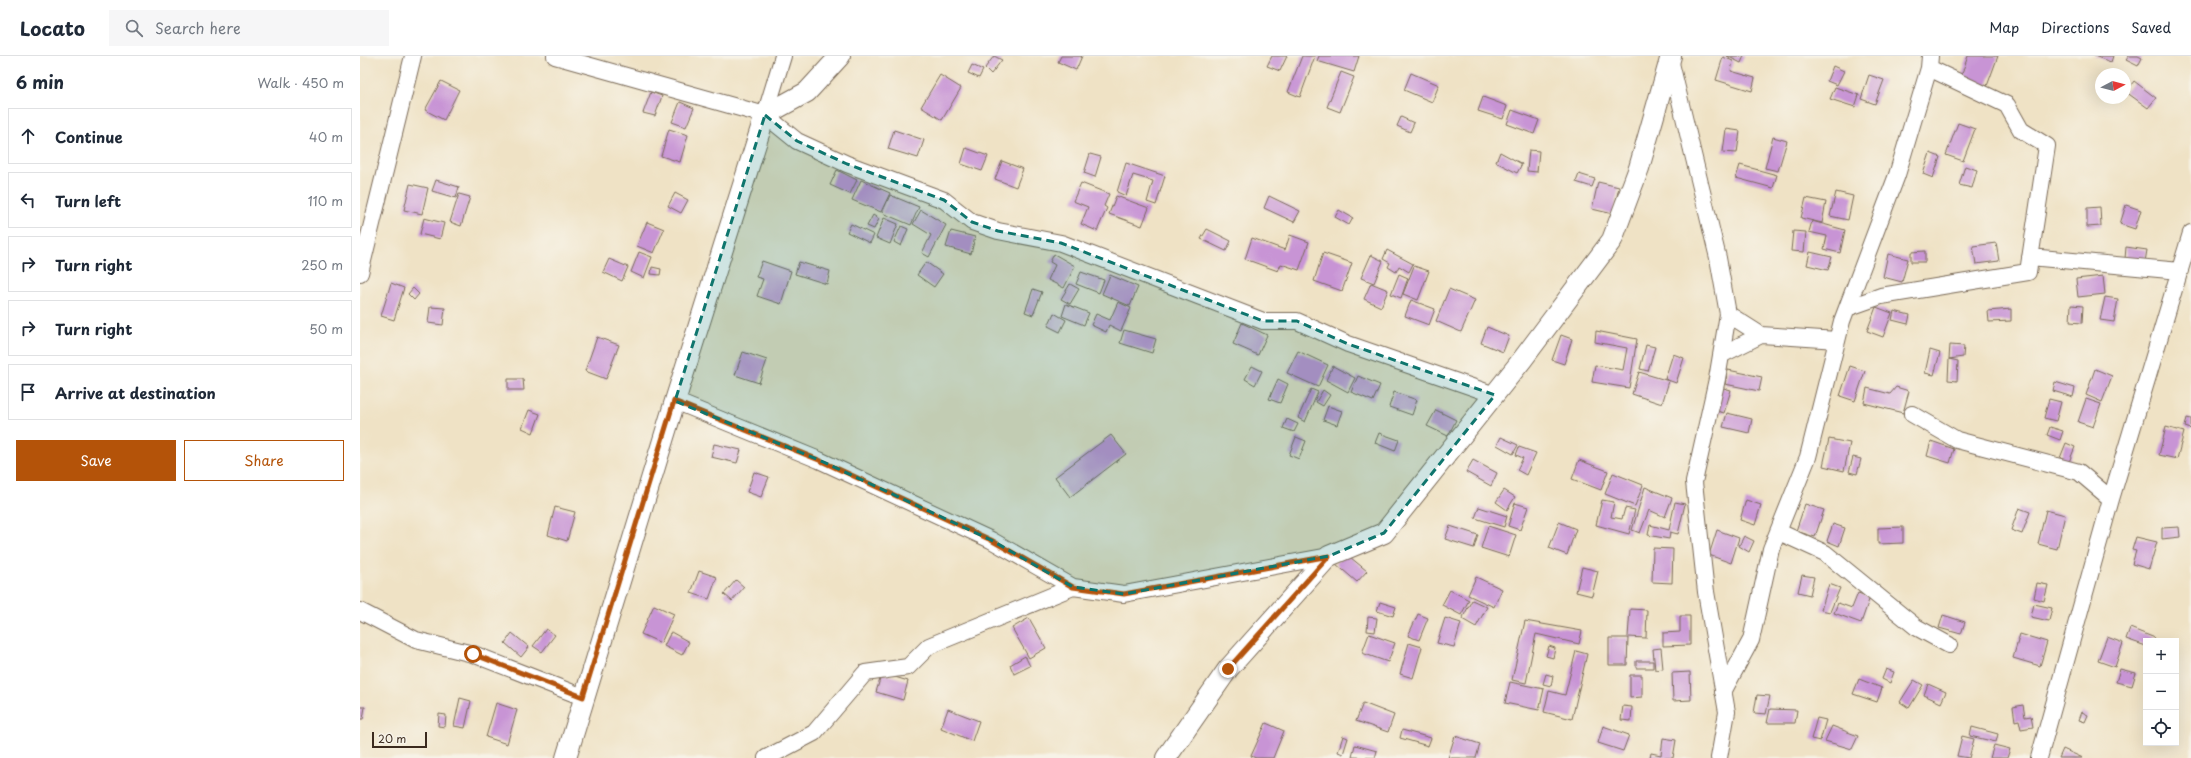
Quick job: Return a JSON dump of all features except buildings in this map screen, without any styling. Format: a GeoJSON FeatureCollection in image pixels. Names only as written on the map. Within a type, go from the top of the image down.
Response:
{"type":"FeatureCollection","features":[{"type":"Feature","properties":{"kind":"street"},"geometry":{"type":"LineString","coordinates":[[360,273],[413,56]]}},
{"type":"Feature","properties":{"kind":"street"},"geometry":{"type":"LineString","coordinates":[[555,56],[765,115],[797,141],[847,164],[944,200],[972,222],[998,231],[1061,243],[1263,321],[1297,321],[1348,344],[1495,395]]}},
{"type":"Feature","properties":{"kind":"street"},"geometry":{"type":"LineString","coordinates":[[566,758],[583,697],[674,401],[783,56]]}},
{"type":"Feature","properties":{"kind":"street"},"geometry":{"type":"LineString","coordinates":[[765,115],[807,92],[840,56]]}},
{"type":"Feature","properties":{"kind":"street"},"geometry":{"type":"LineString","coordinates":[[674,401],[819,460],[991,540],[1073,587],[1124,594],[1329,556],[1384,533],[1495,395],[1612,240],[1638,168],[1670,57]]}},
{"type":"Feature","properties":{"kind":"street"},"geometry":{"type":"LineString","coordinates":[[1670,57],[1718,258],[1728,314],[1721,355],[1694,482],[1706,592],[1727,712],[1719,758]]}},
{"type":"Feature","properties":{"kind":"street"},"geometry":{"type":"LineString","coordinates":[[1723,692],[1751,640],[1771,550],[1808,456],[1837,340],[1847,308],[1897,176],[1929,62],[2007,105],[2021,130],[2047,146],[2028,272],[1881,296],[1847,308]]}},
{"type":"Feature","properties":{"kind":"street"},"geometry":{"type":"LineString","coordinates":[[2039,758],[2111,499],[2191,233]]}},
{"type":"Feature","properties":{"kind":"street"},"geometry":{"type":"LineString","coordinates":[[2030,257],[2180,271]]}},
{"type":"Feature","properties":{"kind":"street"},"geometry":{"type":"LineString","coordinates":[[1728,314],[1761,334],[1837,340]]}},
{"type":"Feature","properties":{"kind":"street"},"geometry":{"type":"LineString","coordinates":[[1721,355],[1761,334]]}},
{"type":"Feature","properties":{"kind":"street"},"geometry":{"type":"LineString","coordinates":[[1912,414],[1957,440],[2079,472],[2111,499]]}},
{"type":"Feature","properties":{"kind":"street"},"geometry":{"type":"LineString","coordinates":[[1779,532],[1824,553],[1916,627],[1949,645]]}},
{"type":"Feature","properties":{"kind":"street"},"geometry":{"type":"LineString","coordinates":[[1166,758],[1228,669],[1329,556]]}},
{"type":"Feature","properties":{"kind":"street"},"geometry":{"type":"LineString","coordinates":[[766,758],[814,733],[865,673],[908,667],[929,646],[1073,587]]}},
{"type":"Feature","properties":{"kind":"street"},"geometry":{"type":"LineString","coordinates":[[360,611],[416,640],[473,654],[583,697]]}},
{"type":"Feature","properties":{"kind":"highlighted area"},"geometry":{"type":"Polygon","coordinates":[[[765,115],[797,141],[847,164],[944,200],[972,222],[998,231],[1061,243],[1263,321],[1297,321],[1348,344],[1495,395],[1384,533],[1329,556],[1124,594],[1073,587],[991,540],[819,460],[675,401],[765,115]]]}},
{"type":"Feature","properties":{"kind":"route"},"geometry":{"type":"LineString","coordinates":[[473,654],[583,697],[674,401],[819,460],[991,540],[1073,587],[1124,594],[1329,556],[1228,669]]}}]}
